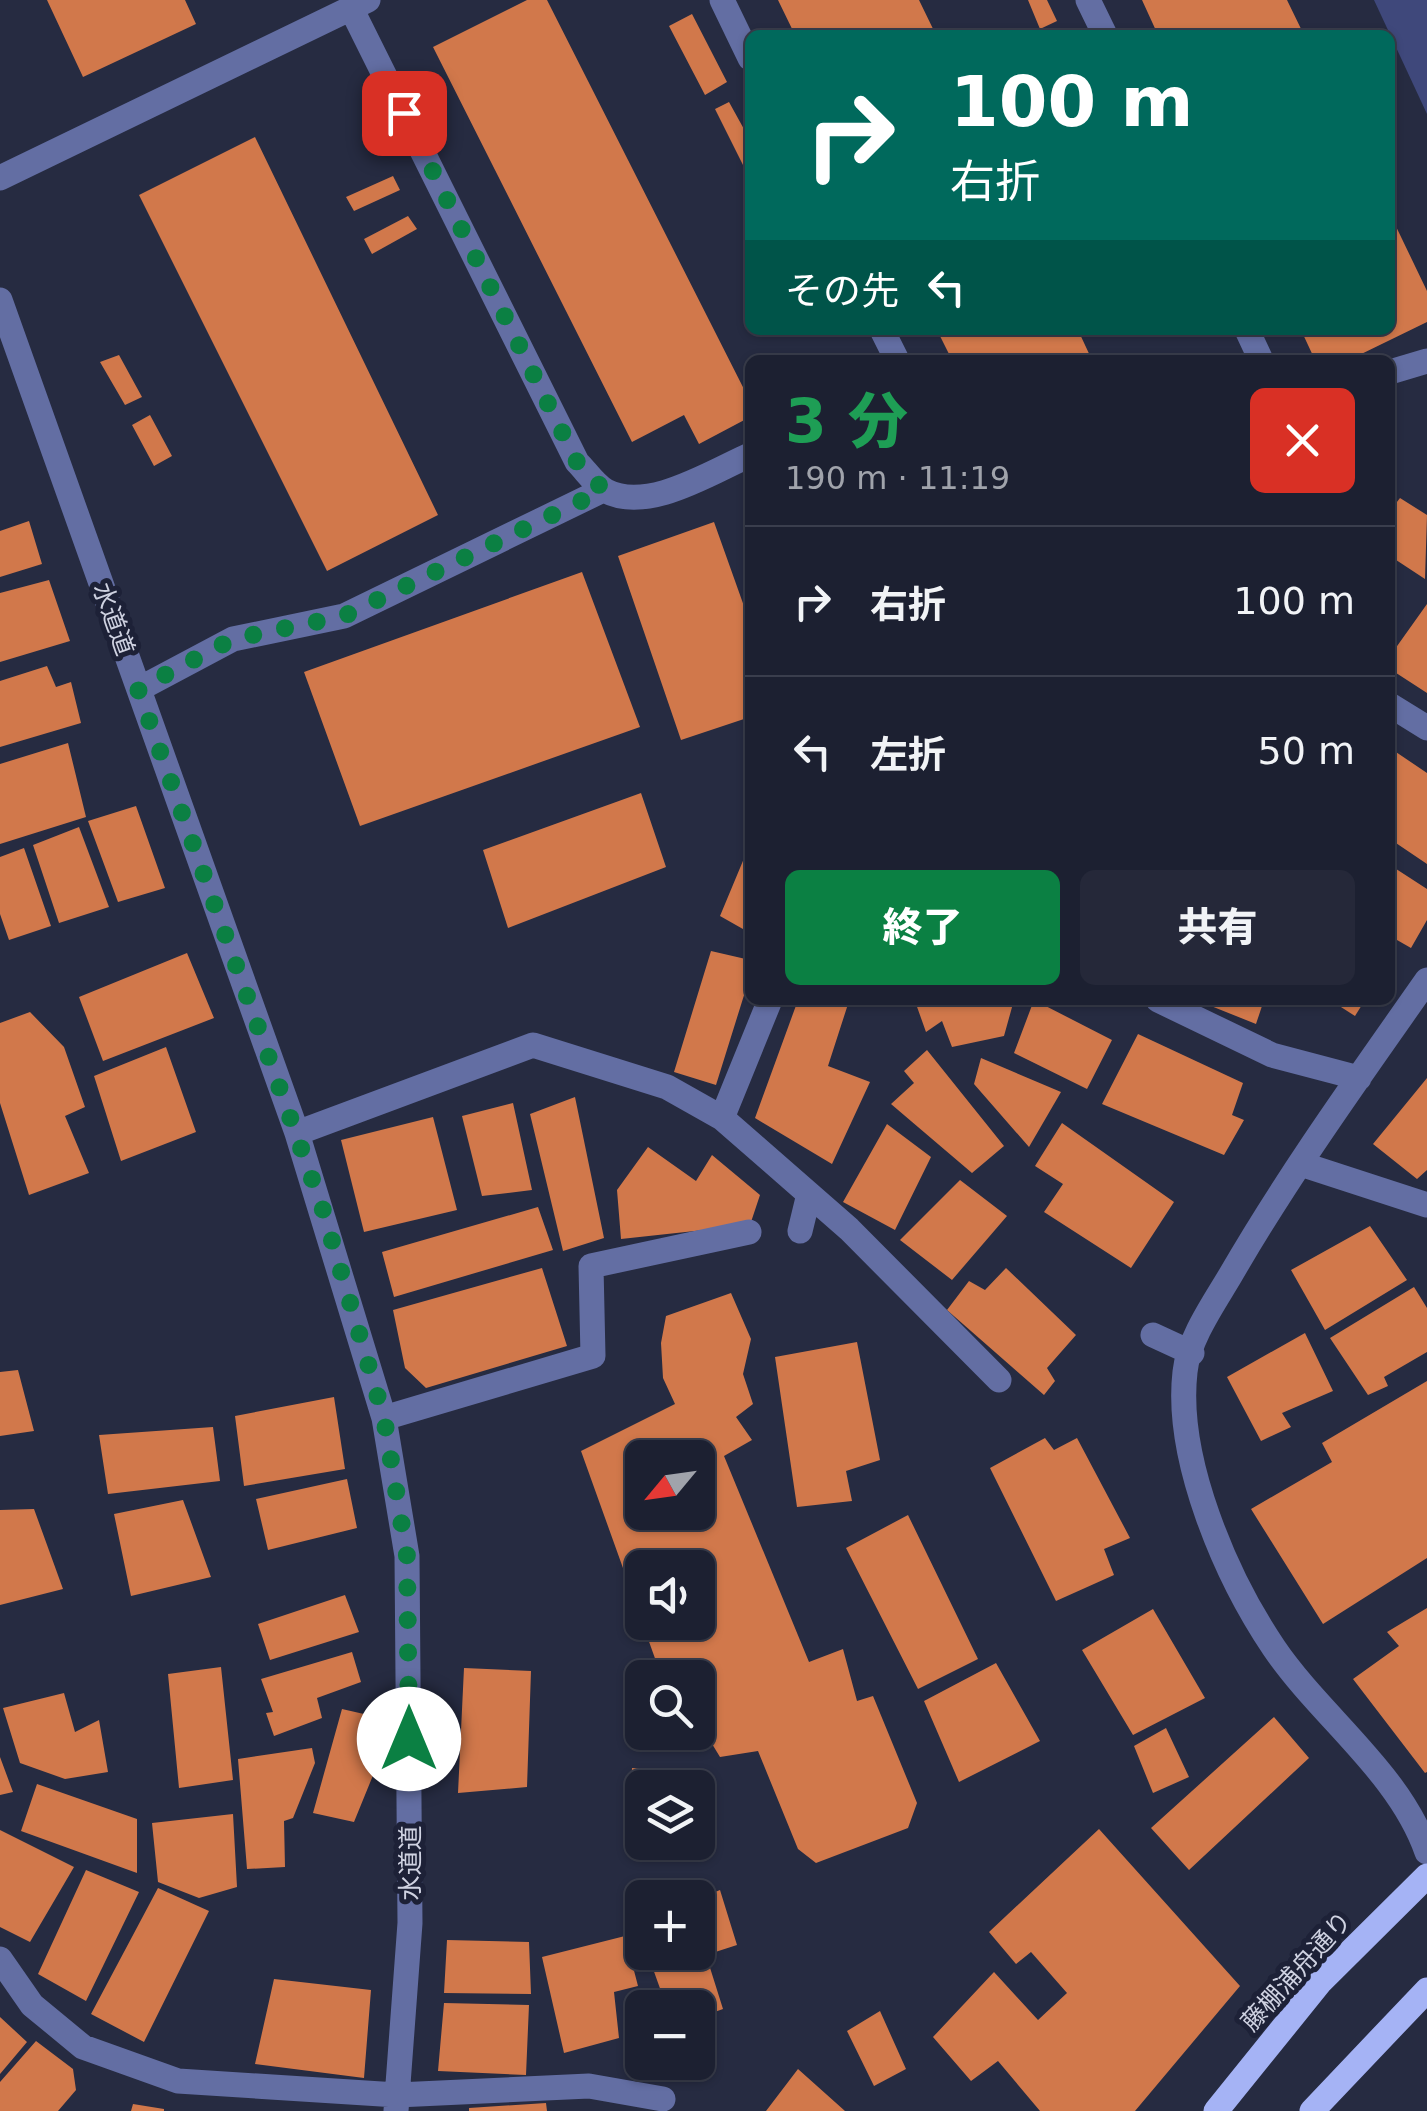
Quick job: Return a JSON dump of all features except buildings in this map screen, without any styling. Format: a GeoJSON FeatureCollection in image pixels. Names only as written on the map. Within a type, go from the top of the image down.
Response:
{"type":"FeatureCollection","features":[{"type":"Feature","properties":{"kind":"main road","name":"藤棚浦舟通り"},"geometry":{"type":"LineString","coordinates":[[1216,2111],[1321,1980],[1427,1876]]}},
{"type":"Feature","properties":{"kind":"main road"},"geometry":{"type":"LineString","coordinates":[[1312,2111],[1427,1990]]}},
{"type":"Feature","properties":{"kind":"street"},"geometry":{"type":"LineString","coordinates":[[722,0],[745,48]]}},
{"type":"Feature","properties":{"kind":"street"},"geometry":{"type":"LineString","coordinates":[[1088,0],[1103,30]]}},
{"type":"Feature","properties":{"kind":"street"},"geometry":{"type":"LineString","coordinates":[[0,178],[360,4],[577,462],[604,490],[632,499],[679,486],[745,457]]}},
{"type":"Feature","properties":{"kind":"street","name":"水道道"},"geometry":{"type":"LineString","coordinates":[[0,300],[296,1133],[384,1418],[407,1556],[410,1923],[396,2103]]}},
{"type":"Feature","properties":{"kind":"street"},"geometry":{"type":"LineString","coordinates":[[1395,371],[1427,361]]}},
{"type":"Feature","properties":{"kind":"street"},"geometry":{"type":"LineString","coordinates":[[138,689],[233,639],[344,616],[604,490]]}},
{"type":"Feature","properties":{"kind":"street"},"geometry":{"type":"LineString","coordinates":[[1395,707],[1427,728]]}},
{"type":"Feature","properties":{"kind":"street"},"geometry":{"type":"LineString","coordinates":[[1427,980],[1301,1164],[1208,1312],[1185,1368],[1184,1426],[1210,1516],[1242,1600],[1288,1668],[1415,1816],[1427,1852]]}},
{"type":"Feature","properties":{"kind":"street"},"geometry":{"type":"LineString","coordinates":[[722,1118],[768,1005]]}},
{"type":"Feature","properties":{"kind":"street"},"geometry":{"type":"LineString","coordinates":[[1168,1005],[1272,1055],[1359,1078]]}},
{"type":"Feature","properties":{"kind":"street"},"geometry":{"type":"LineString","coordinates":[[296,1133],[533,1046],[667,1086],[722,1118],[809,1194],[999,1380]]}},
{"type":"Feature","properties":{"kind":"street"},"geometry":{"type":"LineString","coordinates":[[1301,1164],[1427,1205]]}},
{"type":"Feature","properties":{"kind":"street"},"geometry":{"type":"LineString","coordinates":[[800,1230],[809,1194]]}},
{"type":"Feature","properties":{"kind":"street"},"geometry":{"type":"LineString","coordinates":[[384,1418],[592,1356],[591,1266],[749,1232]]}},
{"type":"Feature","properties":{"kind":"street"},"geometry":{"type":"LineString","coordinates":[[1154,1335],[1192,1353]]}},
{"type":"Feature","properties":{"kind":"street"},"geometry":{"type":"LineString","coordinates":[[0,1960],[32,2004],[83,2048],[178,2082],[282,2101],[396,2103],[588,2086],[664,2099]]}},
{"type":"Feature","properties":{"kind":"shaded area"},"geometry":{"type":"Polygon","coordinates":[[[1374,0],[1427,0],[1427,114],[1395,45],[1395,30],[1388,30],[1374,0]]]}},
{"type":"Feature","properties":{"kind":"route"},"geometry":{"type":"LineString","coordinates":[[404,113],[577,462],[604,490],[344,616],[233,639],[138,689],[323,1210],[384,1418],[407,1556],[409,1739]]}}]}
